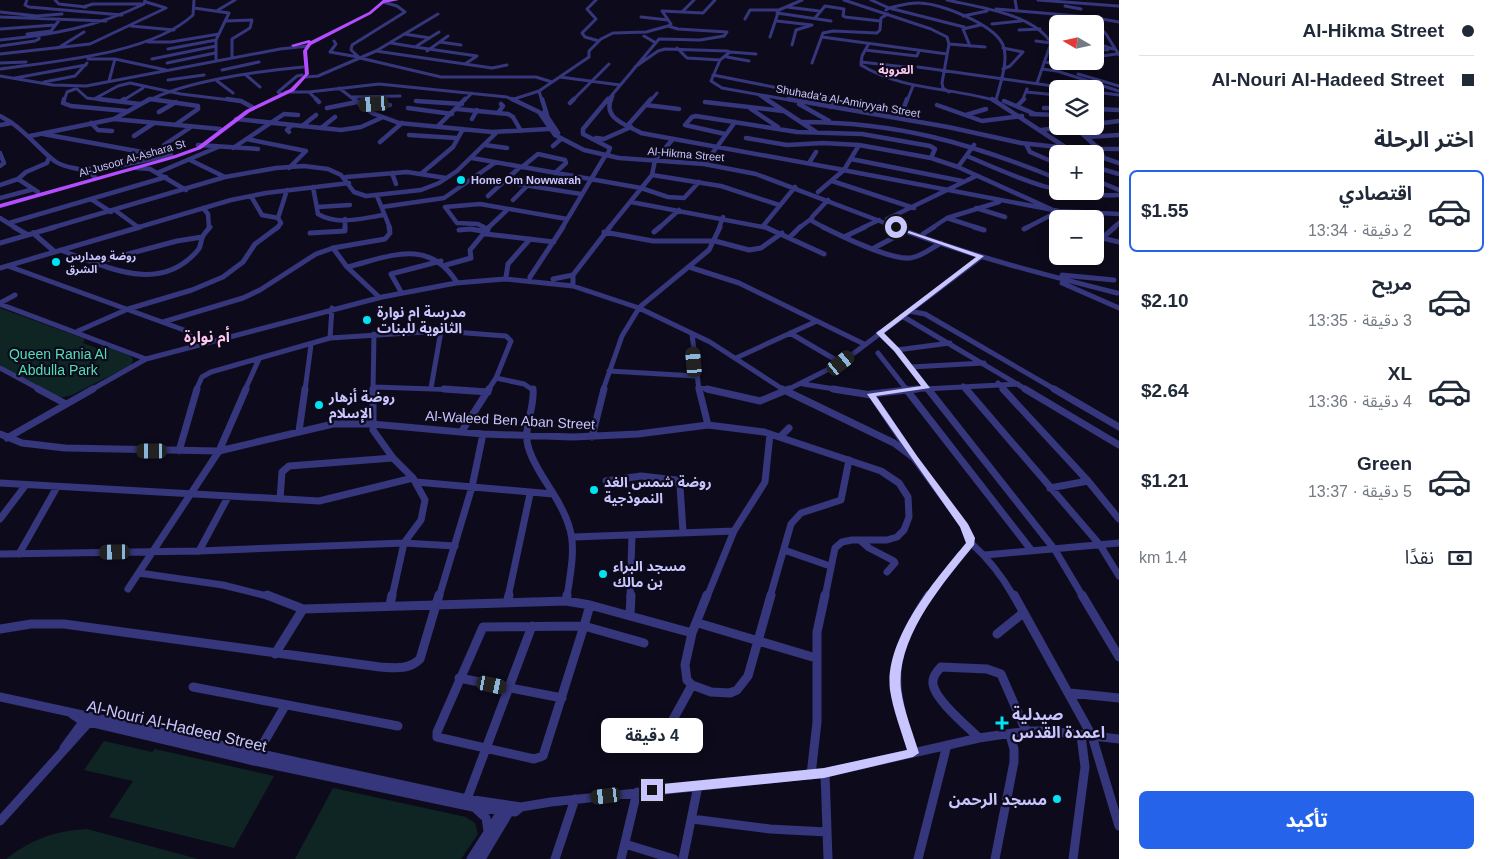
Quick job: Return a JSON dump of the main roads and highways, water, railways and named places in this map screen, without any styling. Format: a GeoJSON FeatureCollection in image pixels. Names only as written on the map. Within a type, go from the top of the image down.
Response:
{"type":"FeatureCollection","features":[{"type":"Feature","properties":{"kind":"main road"},"geometry":{"type":"LineString","coordinates":[[306,45],[293,46],[306,45],[370,13],[384,2],[397,0]]}},
{"type":"Feature","properties":{"kind":"main road"},"geometry":{"type":"LineString","coordinates":[[304,76],[303,67],[306,45]]}},
{"type":"Feature","properties":{"kind":"main road"},"geometry":{"type":"LineString","coordinates":[[304,76],[308,68],[305,51],[306,45]]}},
{"type":"Feature","properties":{"kind":"main road","name":"Al-Jusoor Al-Ashara St"},"geometry":{"type":"LineString","coordinates":[[0,204],[136,168],[151,166],[201,145],[248,111],[288,92],[304,76]]}},
{"type":"Feature","properties":{"kind":"main road"},"geometry":{"type":"LineString","coordinates":[[288,92],[306,92],[288,92]]}},
{"type":"Feature","properties":{"kind":"main road","name":"Al-Jusoor Al-Ashara St"},"geometry":{"type":"LineString","coordinates":[[0,204],[36,191],[95,177],[201,145],[252,107],[288,92]]}},
{"type":"Feature","properties":{"kind":"place","name":"Home Om Nowwarah"},"geometry":{"type":"Point","coordinates":[461,180]}},
{"type":"Feature","properties":{"kind":"place","name":"روضة ومدارس الشرق"},"geometry":{"type":"Point","coordinates":[56,262]}},
{"type":"Feature","properties":{"kind":"place","name":"مدرسة ام نوارة الثانوية للبنات"},"geometry":{"type":"Point","coordinates":[367,320]}},
{"type":"Feature","properties":{"kind":"place","name":"روضة أزهار الإسلام"},"geometry":{"type":"Point","coordinates":[319,405]}},
{"type":"Feature","properties":{"kind":"place","name":"روضة شمس الغد النموذجية"},"geometry":{"type":"Point","coordinates":[594,490]}},
{"type":"Feature","properties":{"kind":"place","name":"مسجد البراء بن مالك"},"geometry":{"type":"Point","coordinates":[603,574]}},
{"type":"Feature","properties":{"kind":"place","name":"صيدلية اعمدة القدس"},"geometry":{"type":"Point","coordinates":[1002,723]}},
{"type":"Feature","properties":{"kind":"place","name":"مسجد الرحمن"},"geometry":{"type":"Point","coordinates":[1057,799]}},
{"type":"Feature","properties":{"kind":"district","name":"العروبة"},"geometry":{"type":"Point","coordinates":[896,70]}},
{"type":"Feature","properties":{"kind":"district","name":"أم نوارة"},"geometry":{"type":"Point","coordinates":[207,336]}},
{"type":"Feature","properties":{"kind":"park label","name":"Queen Rania Al Abdulla Park"},"geometry":{"type":"Point","coordinates":[58,362]}}]}
